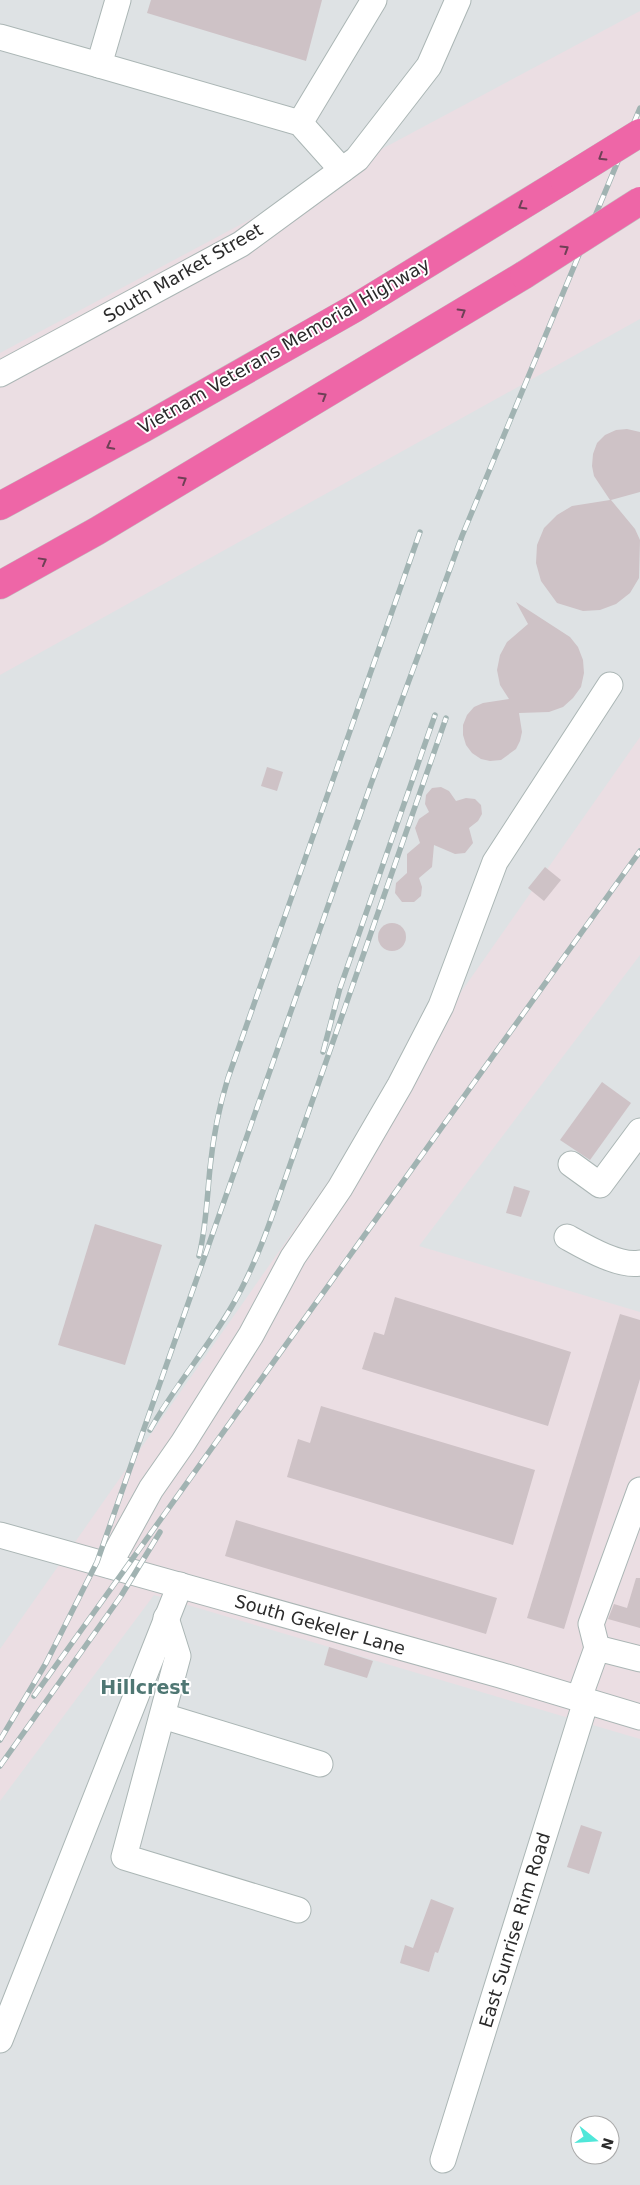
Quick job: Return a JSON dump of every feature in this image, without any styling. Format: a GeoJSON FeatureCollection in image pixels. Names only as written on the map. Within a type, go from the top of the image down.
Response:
{"type":"FeatureCollection","features":[{"type":"Feature","properties":{"kind":"highway","name":"Vietnam Veterans Memorial Highway"},"geometry":{"type":"LineString","coordinates":[[0,506],[144,428],[355,308],[640,133]]}},
{"type":"Feature","properties":{"kind":"highway"},"geometry":{"type":"LineString","coordinates":[[0,585],[97,531],[524,275],[640,201]]}},
{"type":"Feature","properties":{"kind":"street"},"geometry":{"type":"LineString","coordinates":[[99,64],[118,0]]}},
{"type":"Feature","properties":{"kind":"street"},"geometry":{"type":"LineString","coordinates":[[300,124],[374,0]]}},
{"type":"Feature","properties":{"kind":"street","name":"South Market Street"},"geometry":{"type":"LineString","coordinates":[[0,374],[241,244],[350,164],[429,66],[458,0]]}},
{"type":"Feature","properties":{"kind":"street"},"geometry":{"type":"LineString","coordinates":[[0,37],[99,64],[300,124],[350,164]]}},
{"type":"Feature","properties":{"kind":"street"},"geometry":{"type":"LineString","coordinates":[[109,1565],[151,1489],[183,1443],[231,1367],[293,1257],[340,1188],[400,1085],[441,1006],[496,862],[610,685]]}},
{"type":"Feature","properties":{"kind":"street"},"geometry":{"type":"LineString","coordinates":[[571,1164],[600,1185],[640,1131]]}},
{"type":"Feature","properties":{"kind":"street"},"geometry":{"type":"LineString","coordinates":[[566,1237],[596,1252],[632,1264],[640,1263]]}},
{"type":"Feature","properties":{"kind":"street"},"geometry":{"type":"LineString","coordinates":[[639,1498],[591,1624],[597,1648],[640,1659]]}},
{"type":"Feature","properties":{"kind":"street","name":"South Gekeler Lane"},"geometry":{"type":"LineString","coordinates":[[0,1535],[583,1699],[640,1717]]}},
{"type":"Feature","properties":{"kind":"street"},"geometry":{"type":"LineString","coordinates":[[0,2040],[180,1585]]}},
{"type":"Feature","properties":{"kind":"street"},"geometry":{"type":"LineString","coordinates":[[166,1618],[178,1656],[124,1857],[298,1910]]}},
{"type":"Feature","properties":{"kind":"street","name":"East Sunrise Rim Road"},"geometry":{"type":"LineString","coordinates":[[443,2160],[597,1648]]}},
{"type":"Feature","properties":{"kind":"street"},"geometry":{"type":"LineString","coordinates":[[163,1716],[320,1764]]}},
{"type":"Feature","properties":{"kind":"shaded area"},"geometry":{"type":"Polygon","coordinates":[[[0,0],[640,0],[640,11],[0,353],[0,0]]]}},
{"type":"Feature","properties":{"kind":"shaded area"},"geometry":{"type":"Polygon","coordinates":[[[640,319],[640,737],[0,1649],[0,675],[640,319]]]}},
{"type":"Feature","properties":{"kind":"shaded area"},"geometry":{"type":"Polygon","coordinates":[[[640,955],[640,1312],[419,1246],[640,955]]]}},
{"type":"Feature","properties":{"kind":"shaded area"},"geometry":{"type":"Polygon","coordinates":[[[154,1595],[640,1739],[640,2185],[0,2185],[0,1801],[154,1595]]]}},
{"type":"Feature","properties":{"kind":"building"},"geometry":{"type":"Polygon","coordinates":[[[151,0],[322,0],[306,61],[147,13],[151,0]]]}},
{"type":"Feature","properties":{"kind":"building"},"geometry":{"type":"Polygon","coordinates":[[[627,429],[640,432],[640,492],[611,500],[635,529],[640,540],[639,578],[630,593],[616,604],[600,610],[583,611],[557,603],[541,581],[536,563],[537,545],[544,528],[557,515],[572,506],[610,500],[594,476],[592,466],[593,454],[597,443],[605,435],[616,430],[627,429]]]}},
{"type":"Feature","properties":{"kind":"building"},"geometry":{"type":"Polygon","coordinates":[[[516,602],[570,637],[578,647],[583,660],[584,673],[581,687],[563,707],[549,712],[519,713],[522,732],[516,749],[501,760],[490,761],[481,759],[472,753],[466,745],[463,725],[467,715],[474,707],[483,703],[509,699],[500,685],[497,670],[500,655],[507,642],[528,624],[516,602]]]}},
{"type":"Feature","properties":{"kind":"building"},"geometry":{"type":"Polygon","coordinates":[[[267,767],[283,772],[277,791],[261,786],[267,767]]]}},
{"type":"Feature","properties":{"kind":"building"},"geometry":{"type":"Polygon","coordinates":[[[441,787],[449,791],[456,801],[466,798],[475,799],[481,805],[482,814],[478,821],[469,828],[473,843],[465,853],[455,854],[434,845],[432,867],[419,878],[422,887],[421,896],[414,902],[402,902],[395,893],[396,883],[407,873],[407,854],[420,843],[415,828],[419,819],[429,812],[425,804],[426,795],[432,788],[441,787]]]}},
{"type":"Feature","properties":{"kind":"building"},"geometry":{"type":"Polygon","coordinates":[[[545,867],[561,880],[544,901],[528,888],[545,867]]]}},
{"type":"Feature","properties":{"kind":"building"},"geometry":{"type":"Polygon","coordinates":[[[392,923],[402,927],[406,937],[402,947],[392,951],[382,947],[378,937],[382,927],[392,923]]]}},
{"type":"Feature","properties":{"kind":"building"},"geometry":{"type":"Polygon","coordinates":[[[602,1082],[631,1103],[590,1160],[560,1140],[602,1082]]]}},
{"type":"Feature","properties":{"kind":"building"},"geometry":{"type":"Polygon","coordinates":[[[514,1186],[530,1191],[521,1217],[506,1213],[514,1186]]]}},
{"type":"Feature","properties":{"kind":"building"},"geometry":{"type":"Polygon","coordinates":[[[95,1224],[162,1245],[125,1365],[58,1345],[95,1224]]]}},
{"type":"Feature","properties":{"kind":"building"},"geometry":{"type":"Polygon","coordinates":[[[395,1297],[571,1352],[548,1426],[362,1369],[374,1332],[384,1335],[395,1297]]]}},
{"type":"Feature","properties":{"kind":"building"},"geometry":{"type":"Polygon","coordinates":[[[620,1314],[640,1320],[640,1379],[564,1629],[527,1618],[620,1314]]]}},
{"type":"Feature","properties":{"kind":"building"},"geometry":{"type":"Polygon","coordinates":[[[321,1406],[535,1470],[513,1545],[287,1477],[298,1439],[310,1443],[321,1406]]]}},
{"type":"Feature","properties":{"kind":"building"},"geometry":{"type":"Polygon","coordinates":[[[236,1520],[497,1598],[486,1634],[225,1556],[236,1520]]]}},
{"type":"Feature","properties":{"kind":"building"},"geometry":{"type":"Polygon","coordinates":[[[636,1578],[640,1578],[640,1628],[608,1619],[614,1604],[627,1608],[636,1578]]]}},
{"type":"Feature","properties":{"kind":"building"},"geometry":{"type":"Polygon","coordinates":[[[329,1647],[373,1661],[367,1678],[324,1665],[329,1647]]]}},
{"type":"Feature","properties":{"kind":"building"},"geometry":{"type":"Polygon","coordinates":[[[581,1825],[602,1832],[589,1874],[567,1867],[581,1825]]]}},
{"type":"Feature","properties":{"kind":"building"},"geometry":{"type":"Polygon","coordinates":[[[431,1899],[454,1908],[438,1953],[435,1952],[429,1972],[400,1963],[405,1945],[413,1948],[431,1899]]]}},
{"type":"Feature","properties":{"kind":"railway"},"geometry":{"type":"LineString","coordinates":[[0,1740],[46,1663],[97,1562],[371,784],[462,536],[640,108]]}},
{"type":"Feature","properties":{"kind":"railway"},"geometry":{"type":"LineString","coordinates":[[199,1256],[205,1224],[215,1134],[228,1078],[420,532]]}},
{"type":"Feature","properties":{"kind":"railway"},"geometry":{"type":"LineString","coordinates":[[323,1052],[340,988],[435,715]]}},
{"type":"Feature","properties":{"kind":"railway"},"geometry":{"type":"LineString","coordinates":[[150,1430],[222,1322],[239,1294],[257,1257],[446,718]]}},
{"type":"Feature","properties":{"kind":"railway"},"geometry":{"type":"LineString","coordinates":[[34,1696],[640,851]]}},
{"type":"Feature","properties":{"kind":"railway"},"geometry":{"type":"LineString","coordinates":[[0,1766],[121,1596],[160,1532]]}},
{"type":"Feature","properties":{"kind":"district","name":"Hillcrest"},"geometry":{"type":"Point","coordinates":[145,1687]}}]}
